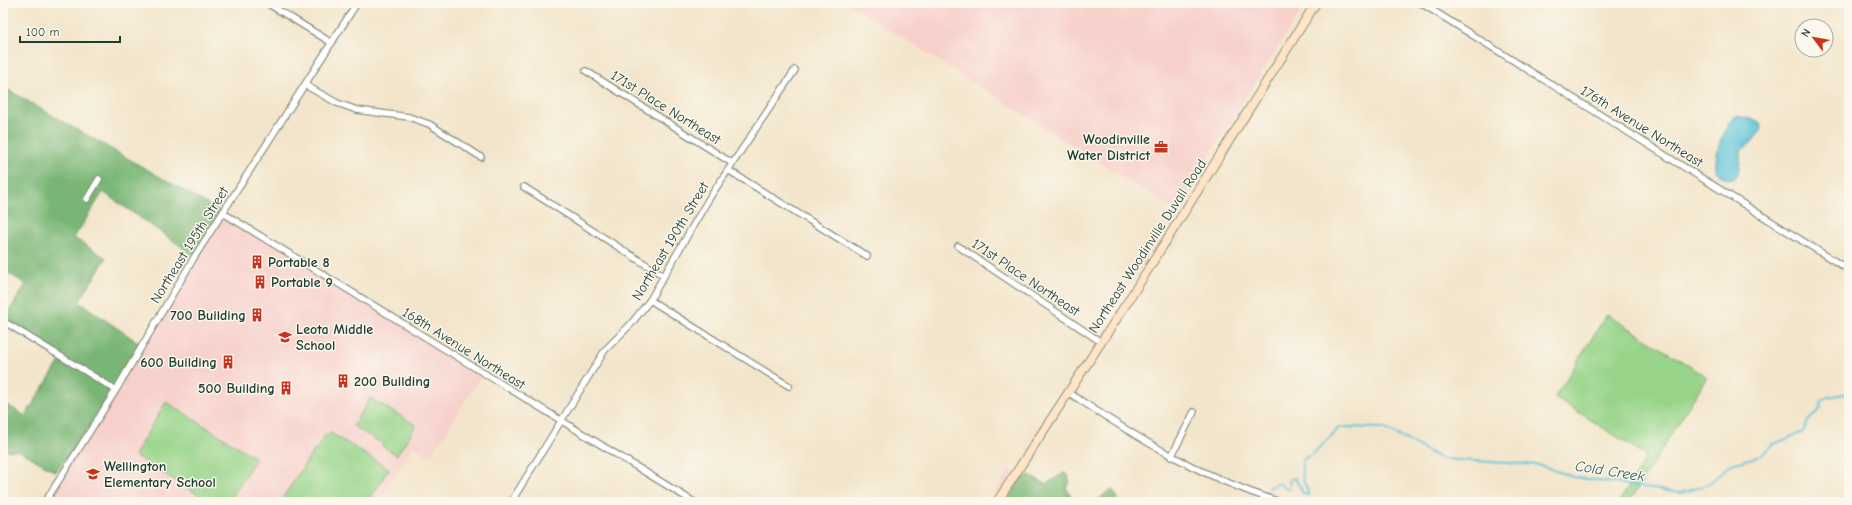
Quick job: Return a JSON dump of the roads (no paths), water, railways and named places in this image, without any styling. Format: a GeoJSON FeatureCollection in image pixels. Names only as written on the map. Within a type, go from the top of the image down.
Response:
{"type":"FeatureCollection","features":[{"type":"Feature","properties":{"kind":"main road","name":"Northeast Woodinville Duvall Road"},"geometry":{"type":"LineString","coordinates":[[997,502],[1101,342],[1316,3]]}},
{"type":"Feature","properties":{"kind":"street"},"geometry":{"type":"LineString","coordinates":[[267,3],[332,43]]}},
{"type":"Feature","properties":{"kind":"street","name":"Northeast 195th Street"},"geometry":{"type":"LineString","coordinates":[[45,502],[116,390],[167,302],[223,212],[357,3]]}},
{"type":"Feature","properties":{"kind":"street","name":"176th Avenue Northeast"},"geometry":{"type":"LineString","coordinates":[[1421,3],[1849,270]]}},
{"type":"Feature","properties":{"kind":"street","name":"Northeast 190th Street"},"geometry":{"type":"LineString","coordinates":[[511,502],[605,350],[631,324],[650,300],[678,250],[732,163],[795,70]]}},
{"type":"Feature","properties":{"kind":"street","name":"171st Place Northeast"},"geometry":{"type":"LineString","coordinates":[[586,71],[732,163]]}},
{"type":"Feature","properties":{"kind":"street"},"geometry":{"type":"LineString","coordinates":[[305,85],[337,103],[357,110],[409,117],[429,124],[481,157]]}},
{"type":"Feature","properties":{"kind":"street"},"geometry":{"type":"LineString","coordinates":[[728,170],[868,256]]}},
{"type":"Feature","properties":{"kind":"street"},"geometry":{"type":"LineString","coordinates":[[87,199],[99,179]]}},
{"type":"Feature","properties":{"kind":"street"},"geometry":{"type":"LineString","coordinates":[[524,187],[664,276]]}},
{"type":"Feature","properties":{"kind":"street","name":"168th Avenue Northeast"},"geometry":{"type":"LineString","coordinates":[[223,212],[694,502]]}},
{"type":"Feature","properties":{"kind":"street","name":"171st Place Northeast"},"geometry":{"type":"LineString","coordinates":[[958,246],[1101,342]]}},
{"type":"Feature","properties":{"kind":"street"},"geometry":{"type":"LineString","coordinates":[[650,300],[789,386]]}},
{"type":"Feature","properties":{"kind":"street"},"geometry":{"type":"LineString","coordinates":[[3,321],[116,390]]}},
{"type":"Feature","properties":{"kind":"street"},"geometry":{"type":"LineString","coordinates":[[1068,392],[1129,432],[1171,457],[1226,482],[1280,502]]}},
{"type":"Feature","properties":{"kind":"street"},"geometry":{"type":"LineString","coordinates":[[1171,457],[1194,412]]}},
{"type":"Feature","properties":{"kind":"water"},"geometry":{"type":"Polygon","coordinates":[[[1735,116],[1749,118],[1761,124],[1762,130],[1750,144],[1741,150],[1737,176],[1734,179],[1729,180],[1715,171],[1720,141],[1726,127],[1735,116]]]}},
{"type":"Feature","properties":{"kind":"waterway","name":"Cold Creek"},"geometry":{"type":"LineString","coordinates":[[1268,488],[1279,483],[1286,489],[1290,489],[1289,482],[1291,479],[1295,478],[1303,493],[1307,495],[1309,494],[1303,477],[1303,459],[1312,455],[1340,427],[1384,428],[1442,459],[1540,465],[1573,477],[1680,493],[1707,485],[1731,464],[1760,456],[1774,444],[1803,432],[1808,421],[1820,409],[1822,401],[1828,397],[1849,393]]}},
{"type":"Feature","properties":{"kind":"place","name":"Woodinville Water District"},"geometry":{"type":"Point","coordinates":[1161,147]}},
{"type":"Feature","properties":{"kind":"place","name":"Portable 8"},"geometry":{"type":"Point","coordinates":[257,262]}},
{"type":"Feature","properties":{"kind":"place","name":"Portable 9"},"geometry":{"type":"Point","coordinates":[260,282]}},
{"type":"Feature","properties":{"kind":"place","name":"700 Building"},"geometry":{"type":"Point","coordinates":[257,315]}},
{"type":"Feature","properties":{"kind":"place","name":"Leota Middle School"},"geometry":{"type":"Point","coordinates":[285,337]}},
{"type":"Feature","properties":{"kind":"place","name":"600 Building"},"geometry":{"type":"Point","coordinates":[228,362]}},
{"type":"Feature","properties":{"kind":"place","name":"200 Building"},"geometry":{"type":"Point","coordinates":[343,381]}},
{"type":"Feature","properties":{"kind":"place","name":"500 Building"},"geometry":{"type":"Point","coordinates":[286,388]}},
{"type":"Feature","properties":{"kind":"place","name":"Wellington Elementary School"},"geometry":{"type":"Point","coordinates":[93,474]}}]}
